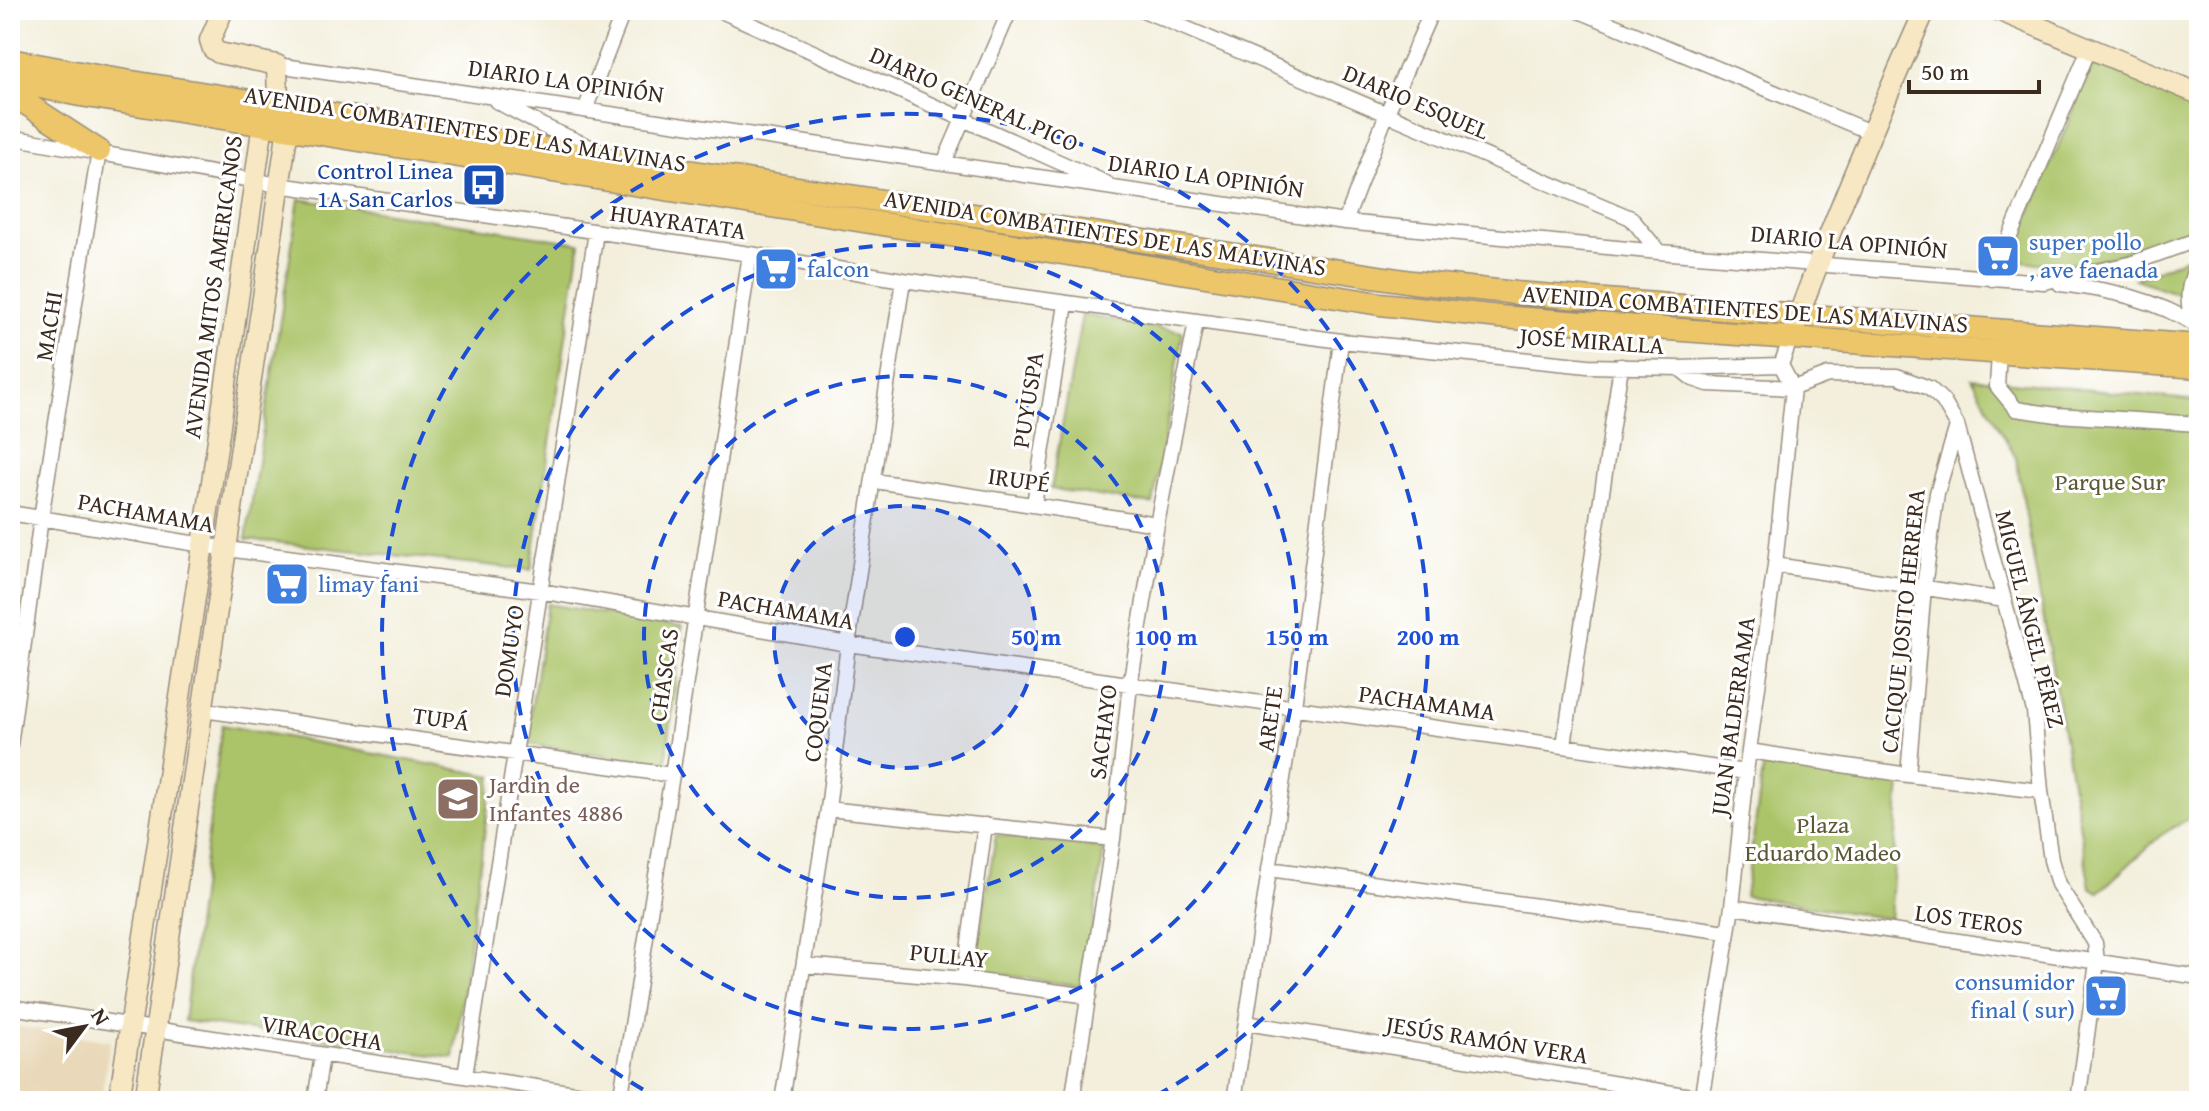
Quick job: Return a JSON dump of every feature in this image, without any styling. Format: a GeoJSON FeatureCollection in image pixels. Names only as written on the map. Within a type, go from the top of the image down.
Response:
{"type":"FeatureCollection","features":[{"type":"Feature","properties":{"kind":"main road","name":"AVENIDA COMBATIENTES DE LAS MALVINAS"},"geometry":{"type":"LineString","coordinates":[[10,60],[622,161],[1412,282],[1516,293],[2199,346]]}},
{"type":"Feature","properties":{"kind":"main road","name":"AVENIDA COMBATIENTES DE LAS MALVINAS"},"geometry":{"type":"LineString","coordinates":[[10,81],[80,95],[1380,304],[1500,317],[1790,340],[2199,367]]}},
{"type":"Feature","properties":{"kind":"main road"},"geometry":{"type":"LineString","coordinates":[[10,93],[99,151]]}},
{"type":"Feature","properties":{"kind":"street","name":"DIARIO LA OPINIÓN"},"geometry":{"type":"LineString","coordinates":[[223,10],[210,40],[211,45],[219,53],[277,65],[1345,222],[1659,252],[2044,282],[2130,264],[2199,239]]}},
{"type":"Feature","properties":{"kind":"street"},"geometry":{"type":"LineString","coordinates":[[585,110],[624,10]]}},
{"type":"Feature","properties":{"kind":"street","name":"DIARIO GENERAL PICO"},"geometry":{"type":"LineString","coordinates":[[719,10],[1122,191]]}},
{"type":"Feature","properties":{"kind":"street"},"geometry":{"type":"LineString","coordinates":[[944,163],[1010,10]]}},
{"type":"Feature","properties":{"kind":"street","name":"DIARIO ESQUEL"},"geometry":{"type":"LineString","coordinates":[[1143,10],[1631,218],[1659,252]]}},
{"type":"Feature","properties":{"kind":"street"},"geometry":{"type":"LineString","coordinates":[[1345,222],[1387,113],[1432,10]]}},
{"type":"Feature","properties":{"kind":"street"},"geometry":{"type":"LineString","coordinates":[[1577,10],[1870,132]]}},
{"type":"Feature","properties":{"kind":"street"},"geometry":{"type":"LineString","coordinates":[[1793,388],[1781,365],[1816,265],[1870,132],[1925,10]]}},
{"type":"Feature","properties":{"kind":"street"},"geometry":{"type":"LineString","coordinates":[[1998,10],[2199,94]]}},
{"type":"Feature","properties":{"kind":"street"},"geometry":{"type":"LineString","coordinates":[[1992,279],[2089,49]]}},
{"type":"Feature","properties":{"kind":"street"},"geometry":{"type":"LineString","coordinates":[[145,1101],[288,127],[278,104],[277,65]]}},
{"type":"Feature","properties":{"kind":"street"},"geometry":{"type":"LineString","coordinates":[[486,96],[543,126],[622,161]]}},
{"type":"Feature","properties":{"kind":"street","name":"AVENIDA MITOS AMERICANOS"},"geometry":{"type":"LineString","coordinates":[[119,1101],[263,123],[278,104]]}},
{"type":"Feature","properties":{"kind":"street","name":"HUAYRATATA"},"geometry":{"type":"LineString","coordinates":[[10,137],[279,185],[1066,304],[1341,341]]}},
{"type":"Feature","properties":{"kind":"street","name":"MACHI"},"geometry":{"type":"LineString","coordinates":[[10,745],[15,678],[99,151]]}},
{"type":"Feature","properties":{"kind":"street","name":"DOMUYO"},"geometry":{"type":"LineString","coordinates":[[465,1076],[596,232]]}},
{"type":"Feature","properties":{"kind":"street","name":"CHASCAS"},"geometry":{"type":"LineString","coordinates":[[623,1101],[750,254]]}},
{"type":"Feature","properties":{"kind":"street"},"geometry":{"type":"LineString","coordinates":[[2196,325],[2187,307],[2187,292],[2199,260]]}},
{"type":"Feature","properties":{"kind":"street","name":"COQUENA"},"geometry":{"type":"LineString","coordinates":[[782,1101],[828,809],[848,644],[903,280]]}},
{"type":"Feature","properties":{"kind":"street"},"geometry":{"type":"LineString","coordinates":[[2044,282],[2104,289],[2135,297],[2165,308],[2196,325]]}},
{"type":"Feature","properties":{"kind":"street","name":"PUYUSPA"},"geometry":{"type":"LineString","coordinates":[[1034,504],[1066,304]]}},
{"type":"Feature","properties":{"kind":"street","name":"SACHAYO"},"geometry":{"type":"LineString","coordinates":[[1072,1101],[1113,839],[1130,685],[1196,322]]}},
{"type":"Feature","properties":{"kind":"street","name":"JOSÉ MIRALLA"},"geometry":{"type":"LineString","coordinates":[[1341,341],[1588,366],[1679,368],[1693,379],[1708,384],[1793,388],[1828,375],[1897,376],[1929,388],[1943,401],[1957,425]]}},
{"type":"Feature","properties":{"kind":"street","name":"ARETE"},"geometry":{"type":"LineString","coordinates":[[1234,1101],[1294,706],[1341,341]]}},
{"type":"Feature","properties":{"kind":"street"},"geometry":{"type":"LineString","coordinates":[[1999,354],[1997,386],[2016,409],[2057,415],[2199,424]]}},
{"type":"Feature","properties":{"kind":"street"},"geometry":{"type":"LineString","coordinates":[[1679,368],[1781,365]]}},
{"type":"Feature","properties":{"kind":"street"},"geometry":{"type":"LineString","coordinates":[[1564,745],[1621,366]]}},
{"type":"Feature","properties":{"kind":"street","name":"JUAN BALDERRAMA"},"geometry":{"type":"LineString","coordinates":[[1702,1100],[1732,907],[1746,772],[1775,565],[1793,388]]}},
{"type":"Feature","properties":{"kind":"street","name":"CACIQUE JOSITO HERRERA"},"geometry":{"type":"LineString","coordinates":[[1908,775],[1924,587],[1937,493],[1957,425]]}},
{"type":"Feature","properties":{"kind":"street","name":"MIGUEL ÁNGEL PÉREZ"},"geometry":{"type":"LineString","coordinates":[[1957,425],[2034,711],[2051,860],[2058,884],[2095,943],[2097,962],[2078,1101]]}},
{"type":"Feature","properties":{"kind":"street","name":"IRUPÉ"},"geometry":{"type":"LineString","coordinates":[[875,481],[1157,524]]}},
{"type":"Feature","properties":{"kind":"street","name":"PACHAMAMA"},"geometry":{"type":"LineString","coordinates":[[10,513],[227,549],[540,591],[848,644],[1746,772]]}},
{"type":"Feature","properties":{"kind":"street"},"geometry":{"type":"LineString","coordinates":[[1775,565],[2005,600]]}},
{"type":"Feature","properties":{"kind":"street","name":"TUPÁ"},"geometry":{"type":"LineString","coordinates":[[203,710],[672,775]]}},
{"type":"Feature","properties":{"kind":"street"},"geometry":{"type":"LineString","coordinates":[[1749,751],[2041,791]]}},
{"type":"Feature","properties":{"kind":"street"},"geometry":{"type":"LineString","coordinates":[[828,809],[1113,839]]}},
{"type":"Feature","properties":{"kind":"street"},"geometry":{"type":"LineString","coordinates":[[964,979],[985,825]]}},
{"type":"Feature","properties":{"kind":"street"},"geometry":{"type":"LineString","coordinates":[[1269,869],[1727,932]]}},
{"type":"Feature","properties":{"kind":"street","name":"LOS TEROS"},"geometry":{"type":"LineString","coordinates":[[1732,907],[2199,977]]}},
{"type":"Feature","properties":{"kind":"street","name":"PULLAY"},"geometry":{"type":"LineString","coordinates":[[804,965],[964,979],[1089,996]]}},
{"type":"Feature","properties":{"kind":"street","name":"VIRACOCHA"},"geometry":{"type":"LineString","coordinates":[[10,1007],[623,1101]]}},
{"type":"Feature","properties":{"kind":"street","name":"JESÚS RAMÓN VERA"},"geometry":{"type":"LineString","coordinates":[[1246,1023],[1721,1101]]}},
{"type":"Feature","properties":{"kind":"street"},"geometry":{"type":"LineString","coordinates":[[315,1101],[322,1055]]}},
{"type":"Feature","properties":{"kind":"shaded area"},"geometry":{"type":"Polygon","coordinates":[[[10,1025],[110,1041],[101,1101],[10,1101],[10,1025]]]}},
{"type":"Feature","properties":{"kind":"green space"},"geometry":{"type":"Polygon","coordinates":[[[2095,58],[2199,102],[2199,222],[2164,239],[2092,261],[2047,264],[2011,259],[2095,58]]]}},
{"type":"Feature","properties":{"kind":"green space"},"geometry":{"type":"Polygon","coordinates":[[[299,199],[580,243],[531,570],[246,539],[299,199]]]}},
{"type":"Feature","properties":{"kind":"green space"},"geometry":{"type":"Polygon","coordinates":[[[2193,255],[2178,294],[2135,279],[2193,255]]]}},
{"type":"Feature","properties":{"kind":"green space"},"geometry":{"type":"Polygon","coordinates":[[[1082,315],[1183,332],[1153,504],[1051,489],[1082,315]]]}},
{"type":"Feature","properties":{"kind":"green space","name":"Parque Sur"},"geometry":{"type":"Polygon","coordinates":[[[1972,378],[2199,401],[2199,811],[2160,836],[2099,892],[2090,887],[2016,458],[1972,378]]]}},
{"type":"Feature","properties":{"kind":"green space"},"geometry":{"type":"Polygon","coordinates":[[[547,604],[682,627],[666,764],[526,744],[547,604]]]}},
{"type":"Feature","properties":{"kind":"green space"},"geometry":{"type":"Polygon","coordinates":[[[222,725],[492,776],[454,1058],[184,1021],[222,725]]]}},
{"type":"Feature","properties":{"kind":"green space","name":"Plaza Eduardo Madeo"},"geometry":{"type":"Polygon","coordinates":[[[1764,762],[1900,781],[1890,919],[1745,896],[1764,762]]]}},
{"type":"Feature","properties":{"kind":"green space"},"geometry":{"type":"Polygon","coordinates":[[[996,835],[1104,848],[1084,987],[973,970],[996,835]]]}},
{"type":"Feature","properties":{"kind":"place","name":"Control Linea 1A San Carlos"},"geometry":{"type":"Point","coordinates":[484,185]}},
{"type":"Feature","properties":{"kind":"place","name":"super pollo , ave faenada"},"geometry":{"type":"Point","coordinates":[1998,256]}},
{"type":"Feature","properties":{"kind":"place","name":"falcon"},"geometry":{"type":"Point","coordinates":[776,269]}},
{"type":"Feature","properties":{"kind":"place","name":"limay fani"},"geometry":{"type":"Point","coordinates":[287,584]}},
{"type":"Feature","properties":{"kind":"place","name":"Jardìn de Infantes 4886"},"geometry":{"type":"Point","coordinates":[458,799]}},
{"type":"Feature","properties":{"kind":"place","name":"consumidor final ( sur)"},"geometry":{"type":"Point","coordinates":[2106,996]}}]}
